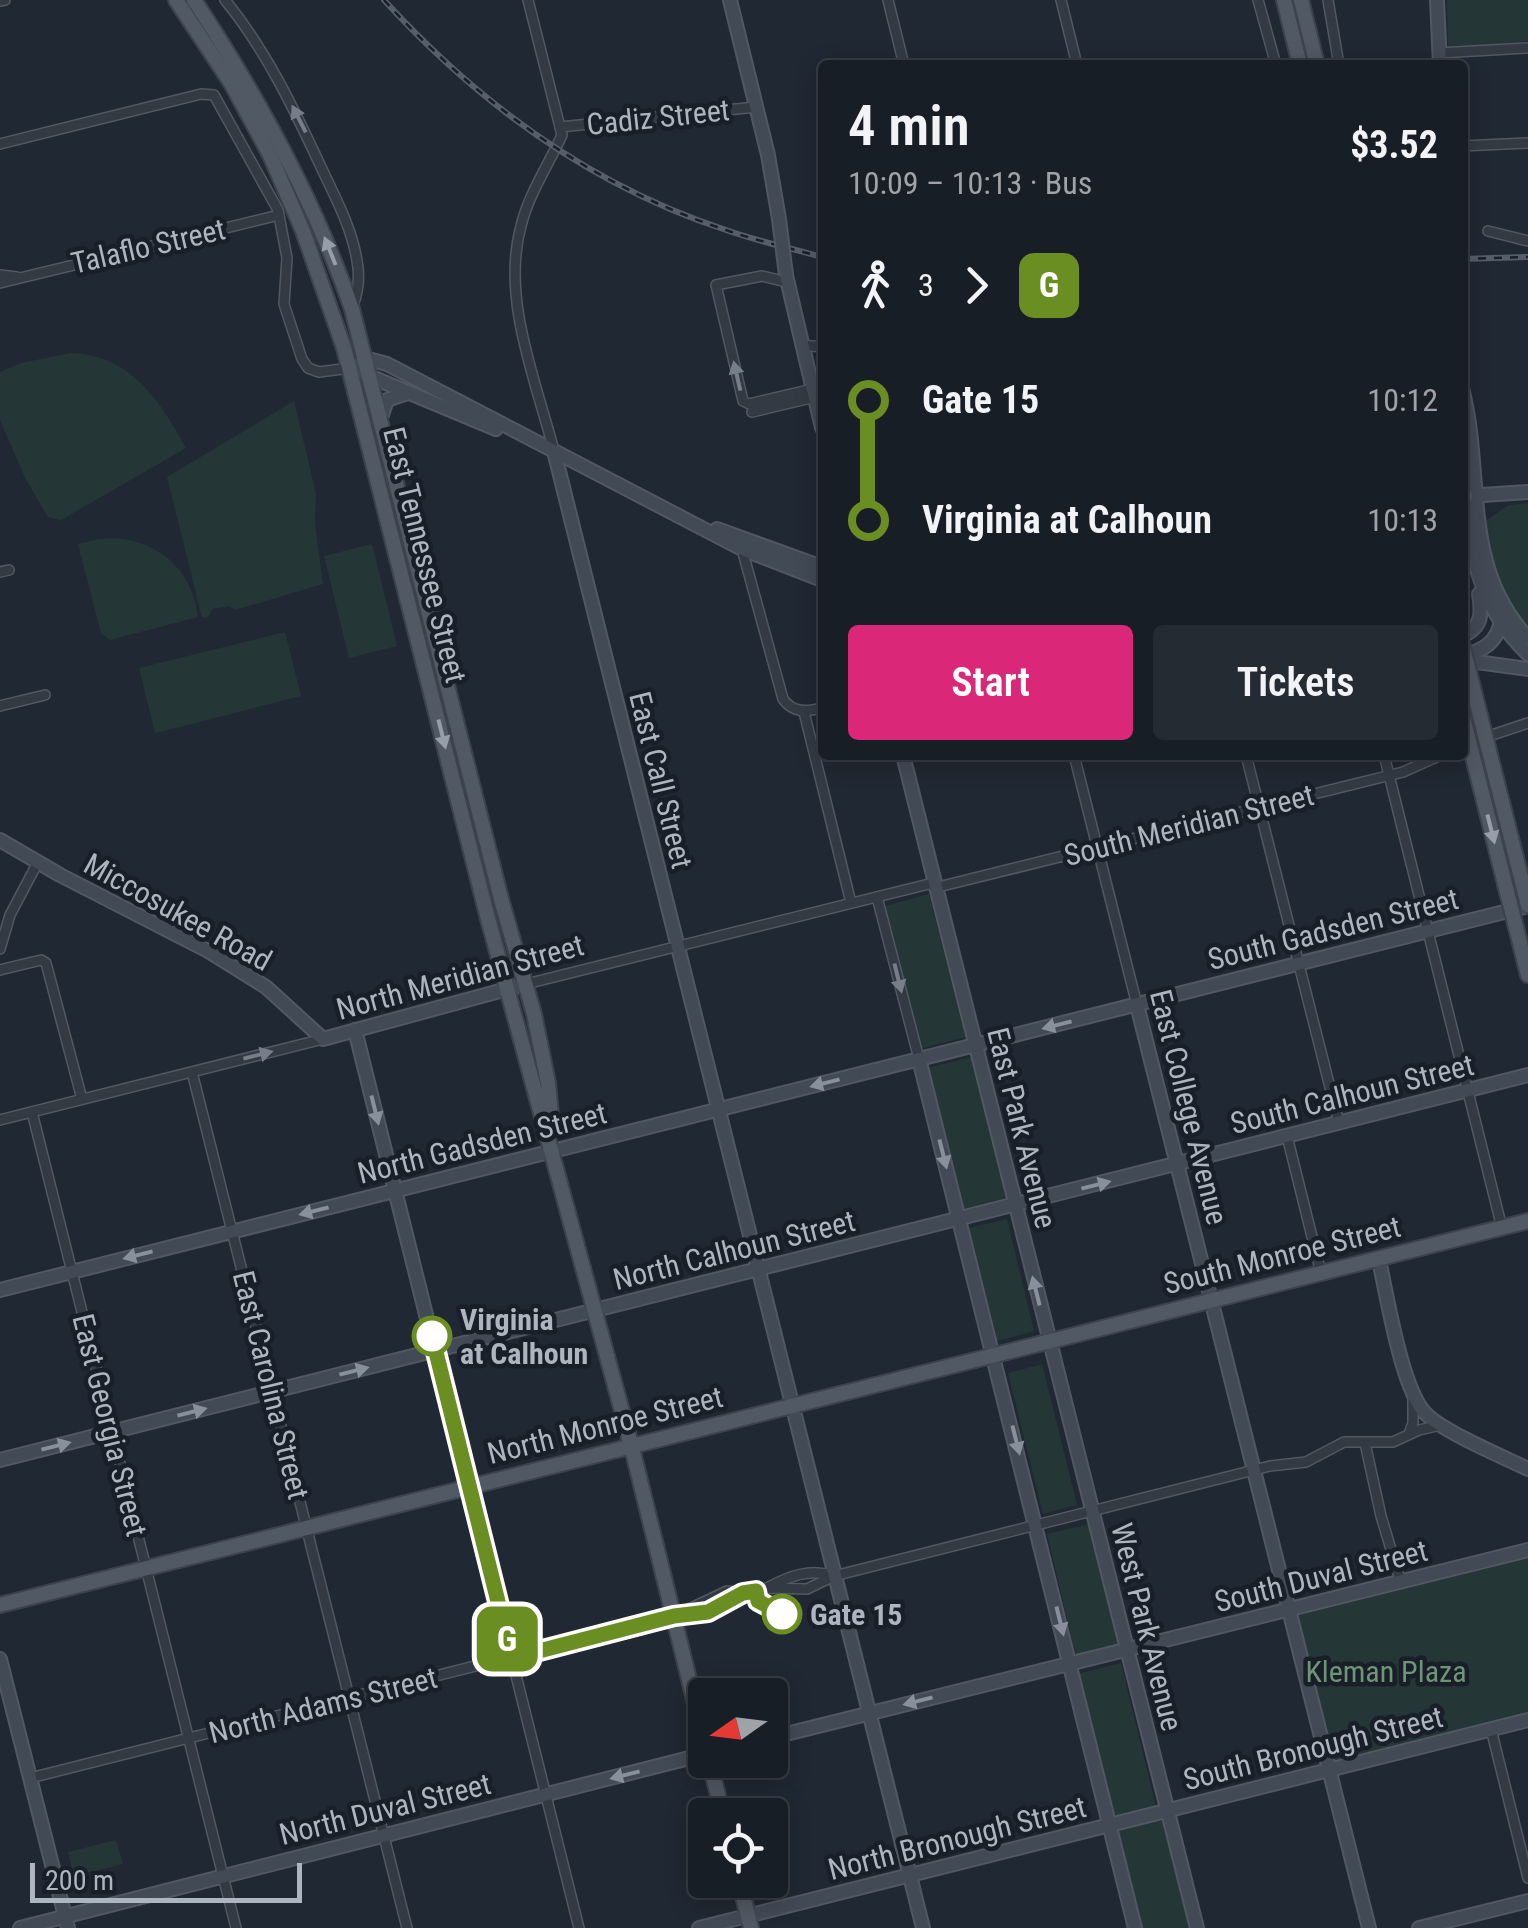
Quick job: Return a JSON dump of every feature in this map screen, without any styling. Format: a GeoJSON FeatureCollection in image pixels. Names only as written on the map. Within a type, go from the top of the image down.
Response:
{"type":"FeatureCollection","features":[{"type":"Feature","properties":{"kind":"main road","name":"East Tennessee Street"},"geometry":{"type":"LineString","coordinates":[[176,0],[231,83],[277,170],[315,262],[350,368],[470,848],[596,1311],[689,1678]]}},
{"type":"Feature","properties":{"kind":"main road","name":"East Tennessee Street"},"geometry":{"type":"LineString","coordinates":[[194,0],[249,88],[295,173],[352,309],[487,845],[526,984],[548,1083],[552,1151]]}},
{"type":"Feature","properties":{"kind":"main road"},"geometry":{"type":"LineString","coordinates":[[1284,0],[1299,60]]}},
{"type":"Feature","properties":{"kind":"main road"},"geometry":{"type":"LineString","coordinates":[[1300,0],[1316,60]]}},
{"type":"Feature","properties":{"kind":"main road"},"geometry":{"type":"LineString","coordinates":[[424,664],[441,660]]}},
{"type":"Feature","properties":{"kind":"main road"},"geometry":{"type":"LineString","coordinates":[[1468,665],[1528,905]]}},
{"type":"Feature","properties":{"kind":"main road"},"geometry":{"type":"LineString","coordinates":[[1468,738],[1528,975]]}},
{"type":"Feature","properties":{"kind":"main road"},"geometry":{"type":"LineString","coordinates":[[470,848],[487,845]]}},
{"type":"Feature","properties":{"kind":"main road","name":"South Monroe Street"},"geometry":{"type":"LineString","coordinates":[[1049,1341],[1528,1221]]}},
{"type":"Feature","properties":{"kind":"main road","name":"North Monroe Street"},"geometry":{"type":"LineString","coordinates":[[0,1605],[1049,1341]]}},
{"type":"Feature","properties":{"kind":"street","name":"East Tennessee Street"},"geometry":{"type":"LineString","coordinates":[[224,0],[286,94],[342,212],[358,264],[352,309]]}},
{"type":"Feature","properties":{"kind":"street"},"geometry":{"type":"LineString","coordinates":[[528,0],[560,126]]}},
{"type":"Feature","properties":{"kind":"street"},"geometry":{"type":"LineString","coordinates":[[730,0],[779,219],[786,279],[818,410]]}},
{"type":"Feature","properties":{"kind":"street"},"geometry":{"type":"LineString","coordinates":[[888,0],[903,60]]}},
{"type":"Feature","properties":{"kind":"street"},"geometry":{"type":"LineString","coordinates":[[1061,0],[1075,60]]}},
{"type":"Feature","properties":{"kind":"street"},"geometry":{"type":"LineString","coordinates":[[1258,0],[1275,60]]}},
{"type":"Feature","properties":{"kind":"street"},"geometry":{"type":"LineString","coordinates":[[1328,0],[1338,60]]}},
{"type":"Feature","properties":{"kind":"street"},"geometry":{"type":"LineString","coordinates":[[1437,0],[1440,59],[1528,48]]}},
{"type":"Feature","properties":{"kind":"street"},"geometry":{"type":"LineString","coordinates":[[0,144],[211,94],[220,102],[280,215],[287,258],[284,304],[308,368],[319,372],[350,368],[366,361],[387,364],[742,548],[818,578]]}},
{"type":"Feature","properties":{"kind":"street","name":"Cadiz Street"},"geometry":{"type":"LineString","coordinates":[[560,126],[756,107]]}},
{"type":"Feature","properties":{"kind":"street","name":"East Call Street"},"geometry":{"type":"LineString","coordinates":[[560,126],[562,135],[530,197],[520,229],[515,270],[522,327],[922,1928]]}},
{"type":"Feature","properties":{"kind":"street"},"geometry":{"type":"LineString","coordinates":[[1468,146],[1528,143]]}},
{"type":"Feature","properties":{"kind":"street","name":"Talaflo Street"},"geometry":{"type":"LineString","coordinates":[[0,279],[280,215]]}},
{"type":"Feature","properties":{"kind":"street"},"geometry":{"type":"LineString","coordinates":[[1488,231],[1528,241]]}},
{"type":"Feature","properties":{"kind":"street"},"geometry":{"type":"LineString","coordinates":[[786,279],[762,276],[716,285],[743,401],[749,404],[814,393]]}},
{"type":"Feature","properties":{"kind":"street"},"geometry":{"type":"LineString","coordinates":[[802,345],[818,347]]}},
{"type":"Feature","properties":{"kind":"street"},"geometry":{"type":"LineString","coordinates":[[350,368],[554,451]]}},
{"type":"Feature","properties":{"kind":"street"},"geometry":{"type":"LineString","coordinates":[[381,418],[382,408],[390,398],[408,393]]}},
{"type":"Feature","properties":{"kind":"street"},"geometry":{"type":"LineString","coordinates":[[752,412],[814,393]]}},
{"type":"Feature","properties":{"kind":"street"},"geometry":{"type":"LineString","coordinates":[[1468,496],[1528,492]]}},
{"type":"Feature","properties":{"kind":"street"},"geometry":{"type":"LineString","coordinates":[[1468,496],[1482,615],[1468,635]]}},
{"type":"Feature","properties":{"kind":"street"},"geometry":{"type":"LineString","coordinates":[[1468,496],[1497,594],[1501,622],[1493,640],[1468,656]]}},
{"type":"Feature","properties":{"kind":"street"},"geometry":{"type":"LineString","coordinates":[[697,524],[818,565]]}},
{"type":"Feature","properties":{"kind":"street"},"geometry":{"type":"LineString","coordinates":[[742,548],[778,688],[786,704],[804,712],[818,709]]}},
{"type":"Feature","properties":{"kind":"street"},"geometry":{"type":"LineString","coordinates":[[1476,571],[1501,622],[1524,640]]}},
{"type":"Feature","properties":{"kind":"street"},"geometry":{"type":"LineString","coordinates":[[1497,594],[1528,654]]}},
{"type":"Feature","properties":{"kind":"street"},"geometry":{"type":"LineString","coordinates":[[1468,640],[1524,640]]}},
{"type":"Feature","properties":{"kind":"street"},"geometry":{"type":"LineString","coordinates":[[1468,659],[1528,669]]}},
{"type":"Feature","properties":{"kind":"street"},"geometry":{"type":"LineString","coordinates":[[0,706],[45,695]]}},
{"type":"Feature","properties":{"kind":"street"},"geometry":{"type":"LineString","coordinates":[[804,712],[851,903]]}},
{"type":"Feature","properties":{"kind":"street"},"geometry":{"type":"LineString","coordinates":[[1468,744],[1528,723]]}},
{"type":"Feature","properties":{"kind":"street","name":"East Park Avenue"},"geometry":{"type":"LineString","coordinates":[[904,760],[1093,1512]]}},
{"type":"Feature","properties":{"kind":"street","name":"East College Avenue"},"geometry":{"type":"LineString","coordinates":[[1075,760],[1369,1928]]}},
{"type":"Feature","properties":{"kind":"street"},"geometry":{"type":"LineString","coordinates":[[1247,760],[1340,1123]]}},
{"type":"Feature","properties":{"kind":"street"},"geometry":{"type":"LineString","coordinates":[[1385,760],[1502,1228]]}},
{"type":"Feature","properties":{"kind":"street","name":"South Meridian Street"},"geometry":{"type":"LineString","coordinates":[[934,886],[1260,808],[1389,775],[1428,760]]}},
{"type":"Feature","properties":{"kind":"street","name":"Miccosukee Road"},"geometry":{"type":"LineString","coordinates":[[0,840],[252,978],[323,1039]]}},
{"type":"Feature","properties":{"kind":"street"},"geometry":{"type":"LineString","coordinates":[[0,949],[10,915],[38,862]]}},
{"type":"Feature","properties":{"kind":"street","name":"North Meridian Street"},"geometry":{"type":"LineString","coordinates":[[0,1120],[526,984],[934,886]]}},
{"type":"Feature","properties":{"kind":"street"},"geometry":{"type":"LineString","coordinates":[[877,897],[1135,1928]]}},
{"type":"Feature","properties":{"kind":"street","name":"South Gadsden Street"},"geometry":{"type":"LineString","coordinates":[[976,1045],[1528,905]]}},
{"type":"Feature","properties":{"kind":"street"},"geometry":{"type":"LineString","coordinates":[[0,970],[44,961],[48,967],[82,1099]]}},
{"type":"Feature","properties":{"kind":"street"},"geometry":{"type":"LineString","coordinates":[[355,1030],[579,1928]]}},
{"type":"Feature","properties":{"kind":"street","name":"North Gadsden Street"},"geometry":{"type":"LineString","coordinates":[[0,1290],[976,1045]]}},
{"type":"Feature","properties":{"kind":"street","name":"East Carolina Street"},"geometry":{"type":"LineString","coordinates":[[192,1072],[407,1928]]}},
{"type":"Feature","properties":{"kind":"street","name":"South Calhoun Street"},"geometry":{"type":"LineString","coordinates":[[1014,1206],[1528,1075]]}},
{"type":"Feature","properties":{"kind":"street","name":"East Georgia Street"},"geometry":{"type":"LineString","coordinates":[[32,1112],[236,1928]]}},
{"type":"Feature","properties":{"kind":"street"},"geometry":{"type":"LineString","coordinates":[[1287,1136],[1321,1273]]}},
{"type":"Feature","properties":{"kind":"street","name":"North Calhoun Street"},"geometry":{"type":"LineString","coordinates":[[0,1460],[1014,1206]]}},
{"type":"Feature","properties":{"kind":"street"},"geometry":{"type":"LineString","coordinates":[[1379,1260],[1413,1395],[1413,1424],[1408,1434]]}},
{"type":"Feature","properties":{"kind":"street"},"geometry":{"type":"LineString","coordinates":[[1413,1395],[1422,1410],[1441,1425],[1528,1468]]}},
{"type":"Feature","properties":{"kind":"street","name":"North Adams Street"},"geometry":{"type":"LineString","coordinates":[[768,1588],[807,1589],[834,1576],[1306,1462],[1344,1442],[1393,1442],[1441,1425]]}},
{"type":"Feature","properties":{"kind":"street"},"geometry":{"type":"LineString","coordinates":[[1365,1443],[1401,1582]]}},
{"type":"Feature","properties":{"kind":"street","name":"West Park Avenue"},"geometry":{"type":"LineString","coordinates":[[1093,1512],[1197,1928]]}},
{"type":"Feature","properties":{"kind":"street","name":"South Duval Street"},"geometry":{"type":"LineString","coordinates":[[1127,1651],[1528,1550]]}},
{"type":"Feature","properties":{"kind":"street","name":"North Adams Street"},"geometry":{"type":"LineString","coordinates":[[30,1778],[674,1616],[727,1591],[743,1593],[768,1588],[800,1574],[820,1572],[834,1576]]}},
{"type":"Feature","properties":{"kind":"street"},"geometry":{"type":"LineString","coordinates":[[788,1734],[1127,1651]]}},
{"type":"Feature","properties":{"kind":"street"},"geometry":{"type":"LineString","coordinates":[[0,1660],[67,1922]]}},
{"type":"Feature","properties":{"kind":"street","name":"South Bronough Street"},"geometry":{"type":"LineString","coordinates":[[1168,1810],[1528,1720]]}},
{"type":"Feature","properties":{"kind":"street"},"geometry":{"type":"LineString","coordinates":[[1491,1730],[1528,1878]]}},
{"type":"Feature","properties":{"kind":"street","name":"North Duval Street"},"geometry":{"type":"LineString","coordinates":[[20,1928],[67,1922],[222,1875],[688,1761]]}},
{"type":"Feature","properties":{"kind":"street","name":"North Bronough Street"},"geometry":{"type":"LineString","coordinates":[[699,1928],[749,1922],[909,1875],[1168,1810]]}},
{"type":"Feature","properties":{"kind":"street"},"geometry":{"type":"LineString","coordinates":[[1419,1928],[1528,1901]]}},
{"type":"Feature","properties":{"kind":"green space"},"geometry":{"type":"Polygon","coordinates":[[[1447,0],[1528,0],[1528,41],[1448,48],[1447,0]]]}},
{"type":"Feature","properties":{"kind":"green space"},"geometry":{"type":"Polygon","coordinates":[[[71,353],[92,356],[127,371],[154,397],[186,448],[61,520],[48,517],[25,478],[0,420],[0,372],[21,363],[71,353]]]}},
{"type":"Feature","properties":{"kind":"green space"},"geometry":{"type":"Polygon","coordinates":[[[294,401],[316,494],[315,524],[323,584],[235,610],[229,606],[213,609],[208,617],[202,618],[167,477],[294,401]]]}},
{"type":"Feature","properties":{"kind":"green space"},"geometry":{"type":"Polygon","coordinates":[[[1528,503],[1528,627],[1510,604],[1498,578],[1485,521],[1509,505],[1528,503]]]}},
{"type":"Feature","properties":{"kind":"green space"},"geometry":{"type":"Polygon","coordinates":[[[98,539],[135,542],[165,556],[187,582],[198,617],[110,640],[101,633],[78,544],[98,539]]]}},
{"type":"Feature","properties":{"kind":"green space"},"geometry":{"type":"Polygon","coordinates":[[[372,544],[397,646],[349,658],[324,556],[372,544]]]}},
{"type":"Feature","properties":{"kind":"green space"},"geometry":{"type":"Polygon","coordinates":[[[285,632],[301,696],[155,733],[139,668],[285,632]]]}},
{"type":"Feature","properties":{"kind":"green space"},"geometry":{"type":"Polygon","coordinates":[[[929,894],[966,1037],[922,1048],[885,906],[929,894]]]}},
{"type":"Feature","properties":{"kind":"green space"},"geometry":{"type":"Polygon","coordinates":[[[971,1057],[1007,1198],[962,1209],[925,1069],[971,1057]]]}},
{"type":"Feature","properties":{"kind":"green space"},"geometry":{"type":"Polygon","coordinates":[[[1007,1219],[1034,1331],[997,1341],[969,1228],[1007,1219]]]}},
{"type":"Feature","properties":{"kind":"green space"},"geometry":{"type":"Polygon","coordinates":[[[1042,1364],[1077,1505],[1043,1514],[1008,1373],[1042,1364]]]}},
{"type":"Feature","properties":{"kind":"green space"},"geometry":{"type":"Polygon","coordinates":[[[1090,1524],[1119,1645],[1076,1656],[1047,1534],[1090,1524]]]}},
{"type":"Feature","properties":{"kind":"green space","name":"Kleman Plaza"},"geometry":{"type":"Polygon","coordinates":[[[1528,1558],[1528,1714],[1332,1762],[1295,1620],[1299,1615],[1528,1558]]]}},
{"type":"Feature","properties":{"kind":"green space"},"geometry":{"type":"Polygon","coordinates":[[[1121,1663],[1156,1807],[1113,1817],[1077,1674],[1121,1663]]]}},
{"type":"Feature","properties":{"kind":"green space"},"geometry":{"type":"Polygon","coordinates":[[[1164,1818],[1192,1928],[1139,1928],[1114,1830],[1164,1818]]]}},
{"type":"Feature","properties":{"kind":"green space"},"geometry":{"type":"Polygon","coordinates":[[[116,1840],[123,1864],[74,1876],[68,1852],[116,1840]]]}},
{"type":"Feature","properties":{"kind":"railway"},"geometry":{"type":"LineString","coordinates":[[384,0],[458,73],[540,137],[584,165],[677,212],[818,256]]}},
{"type":"Feature","properties":{"kind":"railway"},"geometry":{"type":"LineString","coordinates":[[1468,259],[1528,257]]}},
{"type":"Feature","properties":{"kind":"bus line","name":"G"},"geometry":{"type":"LineString","coordinates":[[432,1336],[512,1658],[674,1616],[708,1612],[743,1593],[756,1591],[758,1601],[782,1614]]}},
{"type":"Feature","properties":{"kind":"place","name":"Virginia at Calhoun"},"geometry":{"type":"Point","coordinates":[432,1336]}},
{"type":"Feature","properties":{"kind":"place","name":"Gate 15"},"geometry":{"type":"Point","coordinates":[782,1614]}}]}
